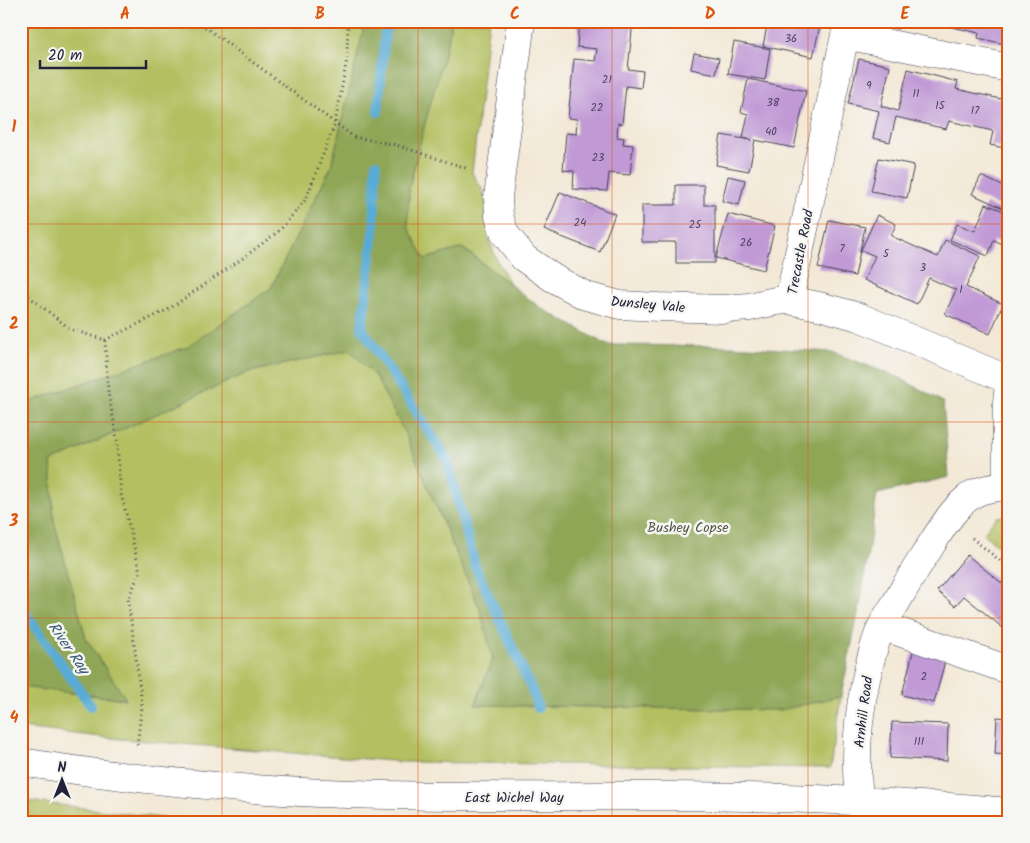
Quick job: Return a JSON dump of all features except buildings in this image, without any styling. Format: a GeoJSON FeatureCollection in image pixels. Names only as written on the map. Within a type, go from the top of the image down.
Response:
{"type":"FeatureCollection","features":[{"type":"Feature","properties":{"kind":"street","name":"Dunsley Vale"},"geometry":{"type":"LineString","coordinates":[[521,21],[498,197],[499,216],[505,234],[524,258],[552,278],[586,296],[620,305],[658,308],[724,309],[750,307],[789,300]]}},
{"type":"Feature","properties":{"kind":"street","name":"Trecastle Road"},"geometry":{"type":"LineString","coordinates":[[1009,68],[847,28],[789,300],[823,307],[859,318],[1009,380]]}},
{"type":"Feature","properties":{"kind":"street"},"geometry":{"type":"LineString","coordinates":[[1008,487],[1007,402],[1009,385]]}},
{"type":"Feature","properties":{"kind":"street","name":"Arnhill Road"},"geometry":{"type":"LineString","coordinates":[[861,811],[857,760],[858,729],[862,699],[875,644],[882,626],[920,562],[949,519],[966,500],[980,491],[1008,487]]}},
{"type":"Feature","properties":{"kind":"street"},"geometry":{"type":"LineString","coordinates":[[882,626],[1009,670]]}},
{"type":"Feature","properties":{"kind":"street","name":"East Wichel Way"},"geometry":{"type":"LineString","coordinates":[[21,762],[193,784],[298,791],[385,795],[527,797],[672,796],[861,811],[1009,812]]}},
{"type":"Feature","properties":{"kind":"path"},"geometry":{"type":"LineString","coordinates":[[197,21],[354,137],[396,145],[500,181]]}},
{"type":"Feature","properties":{"kind":"path"},"geometry":{"type":"LineString","coordinates":[[21,290],[70,329],[105,340],[169,309],[239,262],[280,230],[306,199],[335,124],[348,59],[348,21]]}},
{"type":"Feature","properties":{"kind":"path"},"geometry":{"type":"LineString","coordinates":[[105,340],[108,392],[116,432],[121,494],[140,572],[128,598],[142,703],[133,777]]}},
{"type":"Feature","properties":{"kind":"path"},"geometry":{"type":"LineString","coordinates":[[949,519],[1009,568]]}},
{"type":"Feature","properties":{"kind":"path"},"geometry":{"type":"LineString","coordinates":[[137,745],[146,746]]}},
{"type":"Feature","properties":{"kind":"green space"},"geometry":{"type":"Polygon","coordinates":[[[21,21],[363,21],[363,32],[331,167],[271,288],[187,347],[21,405],[21,21]]]}},
{"type":"Feature","properties":{"kind":"green space","name":"Bushey Copse"},"geometry":{"type":"Polygon","coordinates":[[[363,21],[451,21],[449,36],[409,188],[408,227],[425,259],[462,248],[541,308],[607,345],[730,346],[832,352],[900,378],[943,402],[949,477],[877,494],[861,599],[841,696],[780,710],[475,705],[493,659],[480,609],[404,431],[375,376],[349,350],[249,372],[51,462],[54,521],[86,639],[126,699],[21,687],[21,405],[187,347],[271,288],[331,167],[363,32],[363,21]]]}},
{"type":"Feature","properties":{"kind":"green space"},"geometry":{"type":"Polygon","coordinates":[[[451,21],[489,21],[472,173],[483,190],[489,240],[497,260],[511,285],[463,248],[425,259],[408,227],[409,188],[449,36],[451,21]]]}},
{"type":"Feature","properties":{"kind":"green space"},"geometry":{"type":"Polygon","coordinates":[[[349,350],[375,376],[404,431],[480,609],[493,659],[475,705],[780,710],[841,696],[830,768],[403,762],[120,739],[21,728],[21,687],[125,699],[86,639],[54,521],[51,462],[249,372],[349,350]]]}},
{"type":"Feature","properties":{"kind":"green space"},"geometry":{"type":"Polygon","coordinates":[[[1009,515],[1009,556],[984,534],[997,517],[1009,515]]]}},
{"type":"Feature","properties":{"kind":"green space"},"geometry":{"type":"Polygon","coordinates":[[[21,800],[194,822],[21,822],[21,800]]]}},
{"type":"Feature","properties":{"kind":"waterway"},"geometry":{"type":"LineString","coordinates":[[378,112],[386,21]]}},
{"type":"Feature","properties":{"kind":"waterway"},"geometry":{"type":"LineString","coordinates":[[376,164],[374,231],[362,328],[447,459],[475,566],[532,690],[538,708]]}},
{"type":"Feature","properties":{"kind":"waterway","name":"River Ray"},"geometry":{"type":"LineString","coordinates":[[21,607],[91,706]]}}]}
